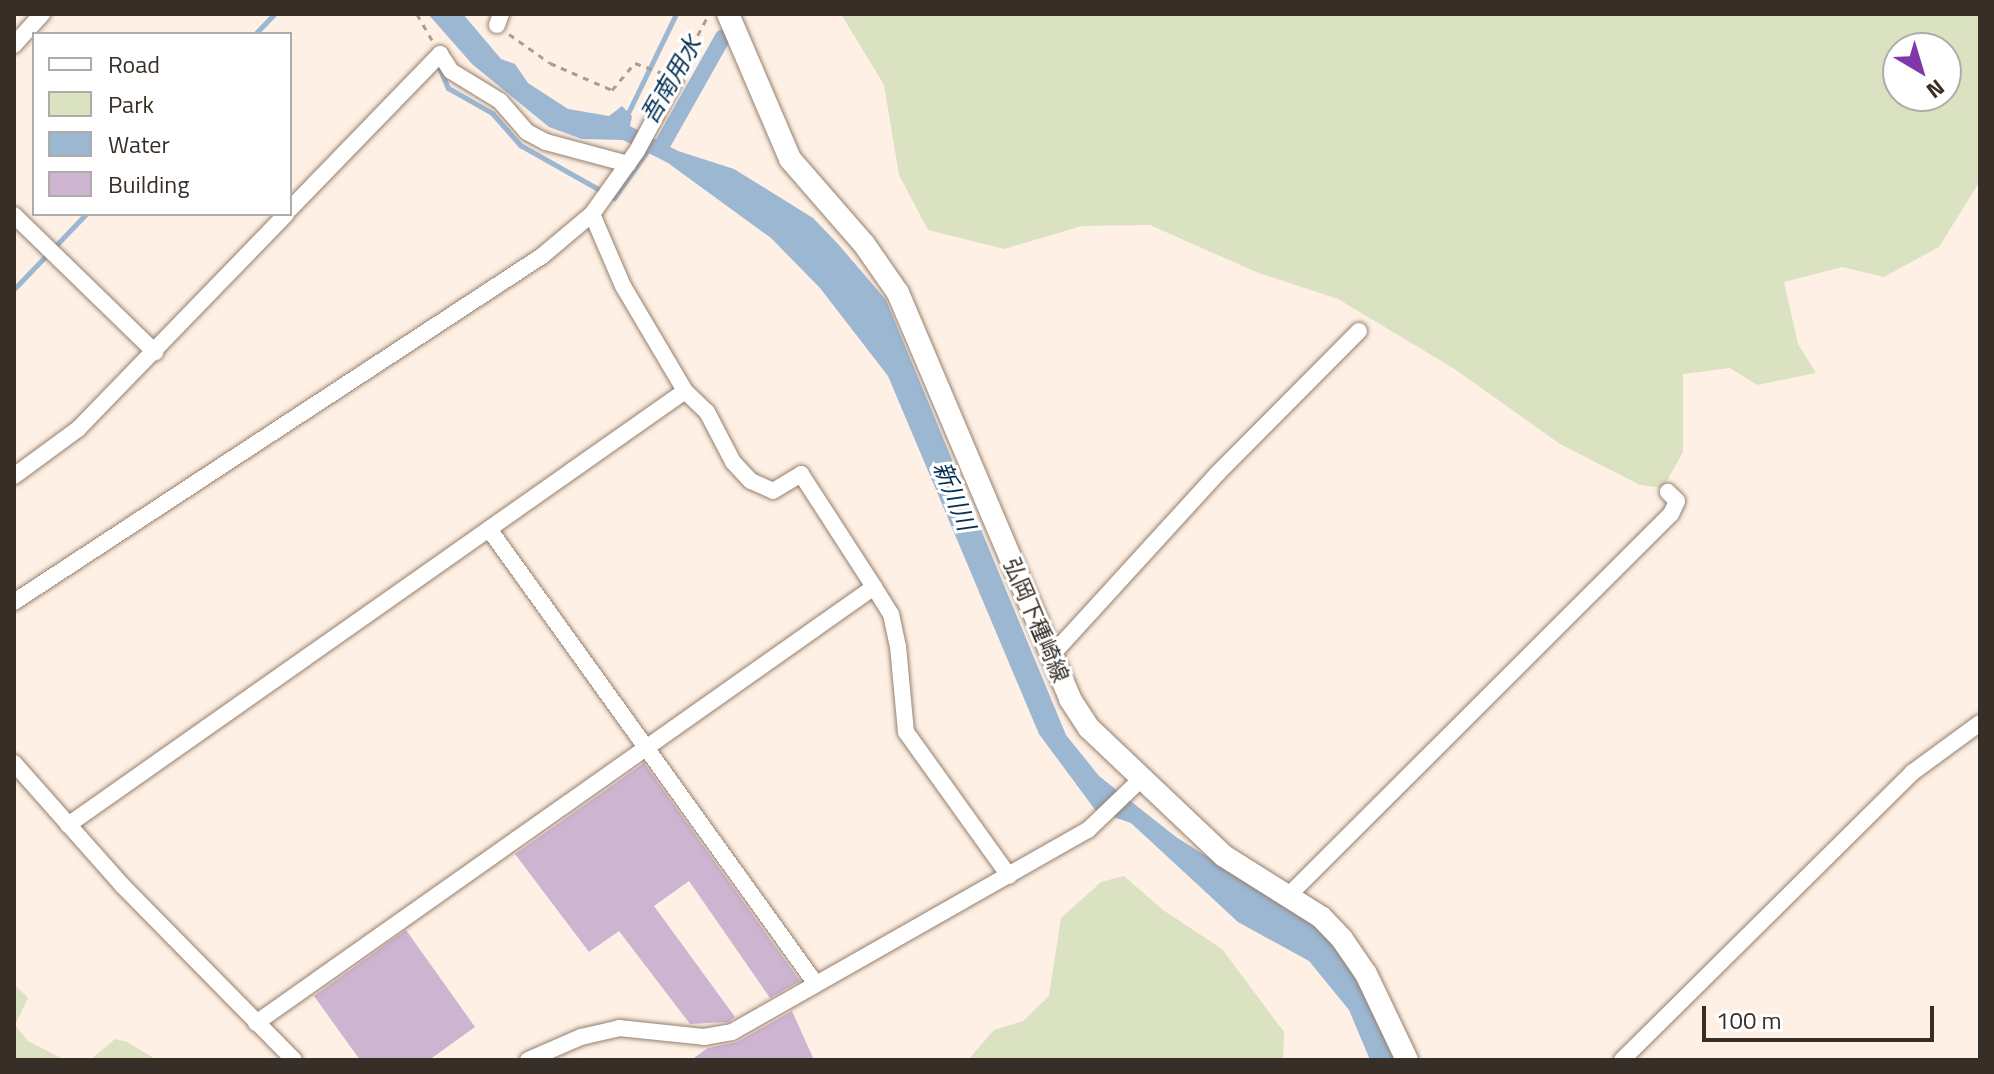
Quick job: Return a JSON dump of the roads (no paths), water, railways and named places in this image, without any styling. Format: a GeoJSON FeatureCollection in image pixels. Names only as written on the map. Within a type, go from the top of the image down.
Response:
{"type":"FeatureCollection","features":[{"type":"Feature","properties":{"kind":"main road","name":"弘岡下種崎線"},"geometry":{"type":"LineString","coordinates":[[728,14],[790,159],[864,244],[898,293],[1050,657],[1089,728],[1138,784],[1224,856],[1288,896],[1342,939],[1372,985],[1407,1060]]}},
{"type":"Feature","properties":{"kind":"street"},"geometry":{"type":"LineString","coordinates":[[14,45],[42,14]]}},
{"type":"Feature","properties":{"kind":"street"},"geometry":{"type":"LineString","coordinates":[[292,207],[440,54],[451,71],[500,101],[527,132],[546,142],[633,157]]}},
{"type":"Feature","properties":{"kind":"street"},"geometry":{"type":"LineString","coordinates":[[14,602],[542,256],[592,214],[653,125],[675,80]]}},
{"type":"Feature","properties":{"kind":"street"},"geometry":{"type":"LineString","coordinates":[[592,214],[623,286],[685,391],[707,412],[733,462],[751,481],[773,491],[801,474],[874,587],[891,614],[898,646],[906,732],[1009,876]]}},
{"type":"Feature","properties":{"kind":"street"},"geometry":{"type":"LineString","coordinates":[[14,215],[155,352]]}},
{"type":"Feature","properties":{"kind":"street"},"geometry":{"type":"LineString","coordinates":[[14,476],[78,429],[284,216]]}},
{"type":"Feature","properties":{"kind":"street"},"geometry":{"type":"LineString","coordinates":[[1050,657],[1359,331]]}},
{"type":"Feature","properties":{"kind":"street"},"geometry":{"type":"LineString","coordinates":[[68,825],[685,391]]}},
{"type":"Feature","properties":{"kind":"street"},"geometry":{"type":"LineString","coordinates":[[1288,896],[1671,514],[1677,501],[1668,492]]}},
{"type":"Feature","properties":{"kind":"street"},"geometry":{"type":"LineString","coordinates":[[489,529],[816,984]]}},
{"type":"Feature","properties":{"kind":"street"},"geometry":{"type":"LineString","coordinates":[[256,1023],[874,587]]}},
{"type":"Feature","properties":{"kind":"street"},"geometry":{"type":"LineString","coordinates":[[1622,1060],[1913,772],[1980,723]]}},
{"type":"Feature","properties":{"kind":"street"},"geometry":{"type":"LineString","coordinates":[[14,763],[68,825],[294,1060]]}},
{"type":"Feature","properties":{"kind":"street"},"geometry":{"type":"LineString","coordinates":[[528,1060],[581,1037],[619,1028],[704,1037],[732,1032],[1101,822],[1138,784]]}},
{"type":"Feature","properties":{"kind":"water","name":"新川川"},"geometry":{"type":"Polygon","coordinates":[[[428,14],[463,14],[501,59],[515,64],[528,83],[568,109],[609,116],[622,106],[632,116],[630,126],[678,151],[734,169],[813,218],[838,244],[886,300],[1066,735],[1099,776],[1176,837],[1314,924],[1343,955],[1376,1011],[1395,1060],[1370,1060],[1349,1010],[1309,961],[1238,922],[1131,823],[1096,811],[1039,734],[888,376],[820,288],[771,238],[668,163],[623,140],[582,139],[549,127],[472,64],[428,14]]]}},
{"type":"Feature","properties":{"kind":"waterway"},"geometry":{"type":"LineString","coordinates":[[257,32],[274,14]]}},
{"type":"Feature","properties":{"kind":"waterway"},"geometry":{"type":"LineString","coordinates":[[626,117],[676,14]]}},
{"type":"Feature","properties":{"kind":"waterway","name":"吾南用水"},"geometry":{"type":"LineString","coordinates":[[661,147],[723,37]]}},
{"type":"Feature","properties":{"kind":"waterway"},"geometry":{"type":"LineString","coordinates":[[439,67],[448,88],[492,113],[520,145],[614,198],[650,147]]}},
{"type":"Feature","properties":{"kind":"waterway"},"geometry":{"type":"LineString","coordinates":[[14,289],[84,216]]}}]}
